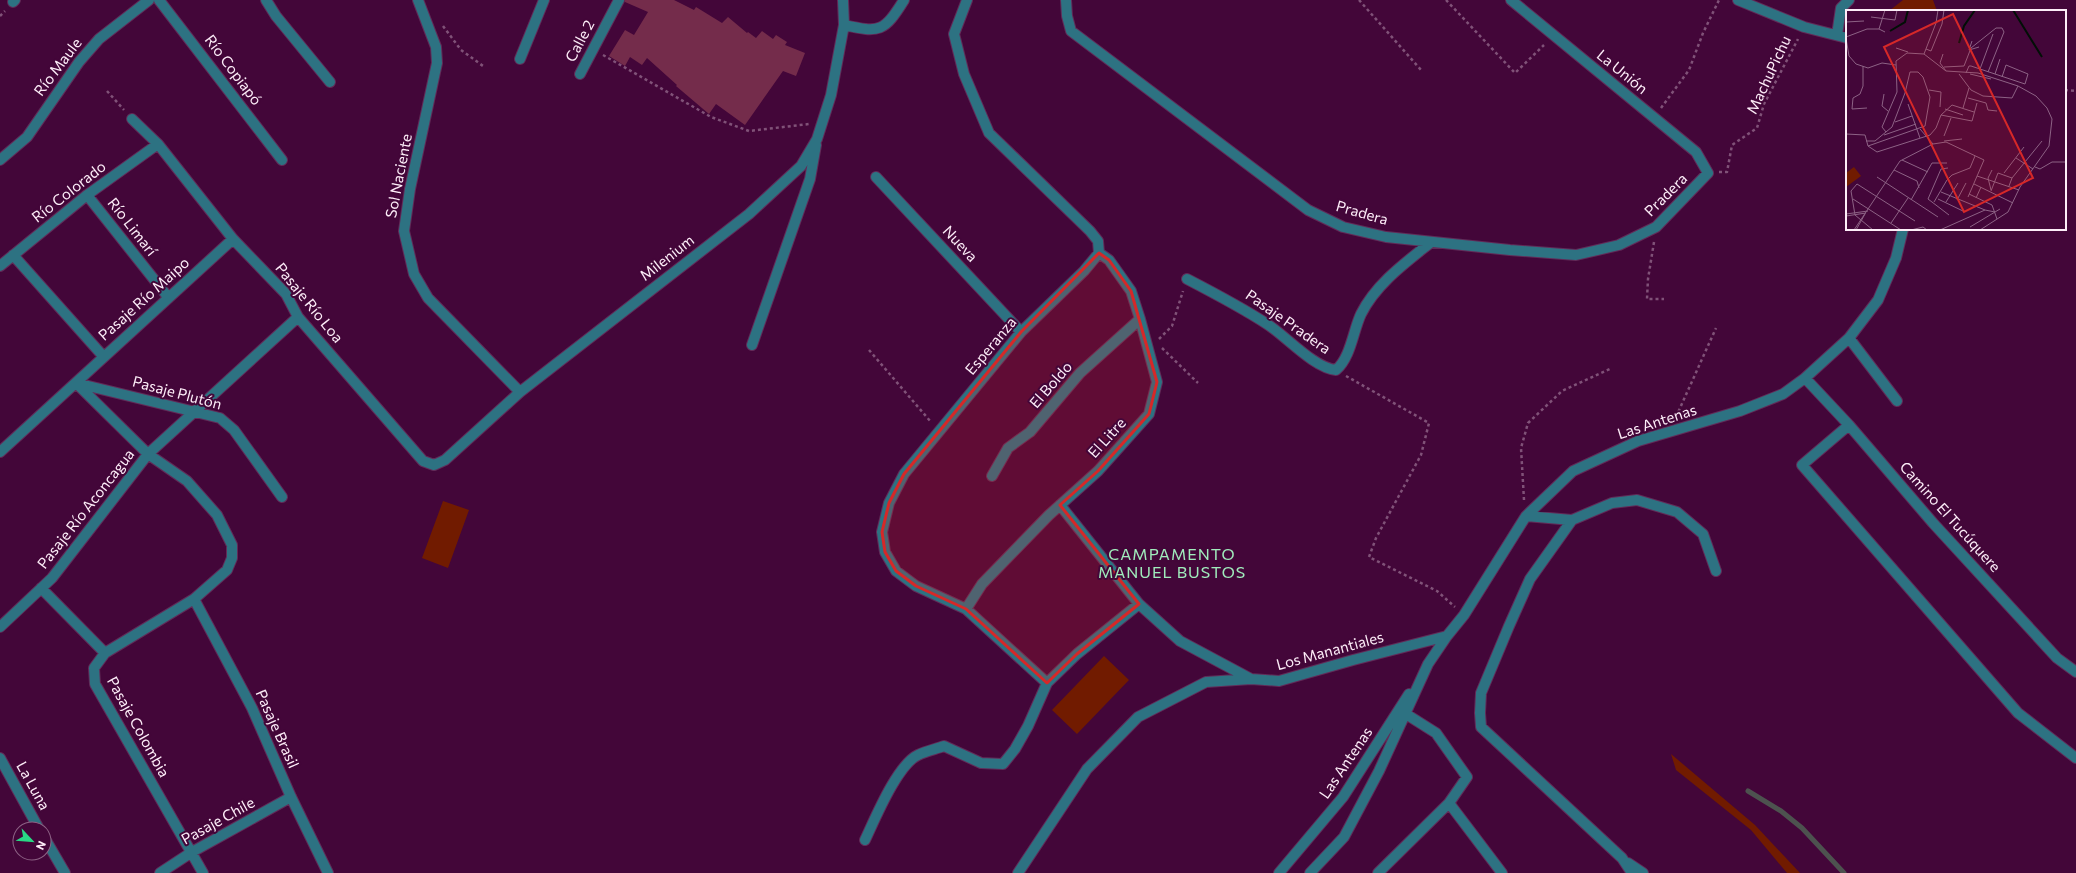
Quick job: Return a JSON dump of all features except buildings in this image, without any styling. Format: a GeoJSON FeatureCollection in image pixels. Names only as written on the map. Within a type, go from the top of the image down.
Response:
{"type":"FeatureCollection","features":[{"type":"Feature","properties":{"kind":"street","name":"Río Maule"},"geometry":{"type":"LineString","coordinates":[[0,160],[27,136],[79,62],[99,39],[149,0]]}},
{"type":"Feature","properties":{"kind":"street","name":"Río Copiapó"},"geometry":{"type":"LineString","coordinates":[[159,0],[282,160]]}},
{"type":"Feature","properties":{"kind":"street"},"geometry":{"type":"LineString","coordinates":[[266,0],[276,16],[330,82]]}},
{"type":"Feature","properties":{"kind":"street","name":"Sol Naciente"},"geometry":{"type":"LineString","coordinates":[[418,0],[436,47],[437,64],[410,189],[404,231],[414,274],[428,298],[520,392]]}},
{"type":"Feature","properties":{"kind":"street"},"geometry":{"type":"LineString","coordinates":[[520,59],[544,0]]}},
{"type":"Feature","properties":{"kind":"street","name":"Calle 2"},"geometry":{"type":"LineString","coordinates":[[580,74],[619,0]]}},
{"type":"Feature","properties":{"kind":"street","name":"Milenium"},"geometry":{"type":"LineString","coordinates":[[434,465],[445,460],[520,392],[749,214],[801,166],[817,139],[831,94],[844,25],[843,0]]}},
{"type":"Feature","properties":{"kind":"street"},"geometry":{"type":"LineString","coordinates":[[844,25],[868,30],[879,29],[888,23],[904,0]]}},
{"type":"Feature","properties":{"kind":"street"},"geometry":{"type":"LineString","coordinates":[[967,0],[954,34],[964,74],[989,133],[1090,231],[1098,241],[1099,253]]}},
{"type":"Feature","properties":{"kind":"street","name":"Pradera"},"geometry":{"type":"LineString","coordinates":[[1066,0],[1067,16],[1071,31],[1308,210],[1343,226],[1386,237],[1430,243],[1576,255],[1619,245],[1656,228],[1708,173]]}},
{"type":"Feature","properties":{"kind":"street","name":"La Unión"},"geometry":{"type":"LineString","coordinates":[[1511,0],[1696,152],[1708,173]]}},
{"type":"Feature","properties":{"kind":"street"},"geometry":{"type":"LineString","coordinates":[[1738,0],[1804,28],[1842,36],[1841,8],[1849,0]]}},
{"type":"Feature","properties":{"kind":"street","name":"Pasaje Río Loa"},"geometry":{"type":"LineString","coordinates":[[132,119],[158,144],[233,239],[286,294],[298,317],[423,461],[434,465]]}},
{"type":"Feature","properties":{"kind":"street"},"geometry":{"type":"LineString","coordinates":[[752,345],[810,179],[817,139]]}},
{"type":"Feature","properties":{"kind":"street","name":"Río Colorado"},"geometry":{"type":"LineString","coordinates":[[0,266],[87,195],[158,144]]}},
{"type":"Feature","properties":{"kind":"street","name":"Nueva"},"geometry":{"type":"LineString","coordinates":[[876,177],[1021,332]]}},
{"type":"Feature","properties":{"kind":"street","name":"Río Limarí"},"geometry":{"type":"LineString","coordinates":[[87,195],[168,297]]}},
{"type":"Feature","properties":{"kind":"street","name":"Las Antenas"},"geometry":{"type":"LineString","coordinates":[[1279,873],[1343,797],[1446,636],[1464,615],[1526,516],[1573,471],[1638,442],[1740,411],[1783,394],[1805,378],[1849,338],[1878,300],[1896,258],[1903,231]]}},
{"type":"Feature","properties":{"kind":"street","name":"Pasaje Río Maipo"},"geometry":{"type":"LineString","coordinates":[[0,452],[233,239]]}},
{"type":"Feature","properties":{"kind":"street","name":"Pasaje Pradera"},"geometry":{"type":"LineString","coordinates":[[1187,279],[1234,303],[1269,325],[1309,356],[1326,367],[1336,370],[1344,361],[1362,313],[1380,287],[1396,270],[1430,243]]}},
{"type":"Feature","properties":{"kind":"street","name":"El Litre"},"geometry":{"type":"LineString","coordinates":[[966,609],[982,584],[1060,505],[1098,471],[1149,414],[1157,382],[1140,319],[1131,291],[1109,260],[1099,253]]}},
{"type":"Feature","properties":{"kind":"street","name":"Esperanza"},"geometry":{"type":"LineString","coordinates":[[1047,683],[966,609],[916,586],[896,571],[885,552],[882,532],[889,503],[904,474],[1021,332],[1084,271],[1099,253]]}},
{"type":"Feature","properties":{"kind":"street"},"geometry":{"type":"LineString","coordinates":[[13,255],[104,356]]}},
{"type":"Feature","properties":{"kind":"street","name":"Pasaje Río Aconcagua"},"geometry":{"type":"LineString","coordinates":[[0,627],[52,578],[148,454],[298,317]]}},
{"type":"Feature","properties":{"kind":"street","name":"El Boldo"},"geometry":{"type":"LineString","coordinates":[[992,476],[1008,448],[1030,432],[1080,373],[1140,319]]}},
{"type":"Feature","properties":{"kind":"street"},"geometry":{"type":"LineString","coordinates":[[1849,338],[1897,401]]}},
{"type":"Feature","properties":{"kind":"street","name":"Camino El Tucúquere"},"geometry":{"type":"LineString","coordinates":[[1805,378],[1849,425],[1932,523],[2057,658],[2076,672]]}},
{"type":"Feature","properties":{"kind":"street"},"geometry":{"type":"LineString","coordinates":[[41,588],[105,653],[194,599],[227,570],[232,558],[232,544],[217,515],[187,481],[148,454],[76,383]]}},
{"type":"Feature","properties":{"kind":"street","name":"Pasaje Plutón"},"geometry":{"type":"LineString","coordinates":[[76,383],[196,410],[220,418],[234,430],[282,497]]}},
{"type":"Feature","properties":{"kind":"street"},"geometry":{"type":"LineString","coordinates":[[1849,425],[1802,465],[2018,713],[2076,758]]}},
{"type":"Feature","properties":{"kind":"street"},"geometry":{"type":"LineString","coordinates":[[1526,516],[1572,520],[1612,503],[1637,500],[1677,512],[1703,534],[1716,571]]}},
{"type":"Feature","properties":{"kind":"street"},"geometry":{"type":"LineString","coordinates":[[1060,505],[1139,604],[1180,642],[1251,679]]}},
{"type":"Feature","properties":{"kind":"street"},"geometry":{"type":"LineString","coordinates":[[1572,520],[1530,579],[1509,626],[1481,693],[1481,727],[1622,858],[1643,873]]}},
{"type":"Feature","properties":{"kind":"street","name":"Pasaje Brasil"},"geometry":{"type":"LineString","coordinates":[[194,599],[252,708],[291,797],[328,873]]}},
{"type":"Feature","properties":{"kind":"street"},"geometry":{"type":"LineString","coordinates":[[865,840],[883,801],[899,773],[916,755],[944,746],[980,763],[1003,764],[1015,749],[1028,726],[1047,683],[1077,654],[1139,604]]}},
{"type":"Feature","properties":{"kind":"street","name":"Los Manantiales"},"geometry":{"type":"LineString","coordinates":[[1018,873],[1087,769],[1138,717],[1206,682],[1251,679],[1279,681],[1446,636]]}},
{"type":"Feature","properties":{"kind":"street","name":"Pasaje Colombia"},"geometry":{"type":"LineString","coordinates":[[105,653],[94,668],[95,684],[203,873]]}},
{"type":"Feature","properties":{"kind":"street","name":"Las Antenas"},"geometry":{"type":"LineString","coordinates":[[1310,873],[1344,837],[1379,771],[1428,664]]}},
{"type":"Feature","properties":{"kind":"street"},"geometry":{"type":"LineString","coordinates":[[1378,873],[1449,803],[1467,777],[1436,733],[1406,714]]}},
{"type":"Feature","properties":{"kind":"street","name":"La Luna"},"geometry":{"type":"LineString","coordinates":[[0,758],[35,821]]}},
{"type":"Feature","properties":{"kind":"street","name":"Pasaje Chile"},"geometry":{"type":"LineString","coordinates":[[160,873],[192,852],[291,797]]}},
{"type":"Feature","properties":{"kind":"street"},"geometry":{"type":"LineString","coordinates":[[1449,803],[1502,873]]}},
{"type":"Feature","properties":{"kind":"street"},"geometry":{"type":"LineString","coordinates":[[52,851],[64,873]]}},
{"type":"Feature","properties":{"kind":"street"},"geometry":{"type":"LineString","coordinates":[[1622,858],[1624,873]]}},
{"type":"Feature","properties":{"kind":"street"},"geometry":{"type":"LineString","coordinates":[[1622,858],[1632,873]]}},
{"type":"Feature","properties":{"kind":"path"},"geometry":{"type":"LineString","coordinates":[[1360,0],[1422,71]]}},
{"type":"Feature","properties":{"kind":"path"},"geometry":{"type":"LineString","coordinates":[[1446,0],[1516,73],[1554,35]]}},
{"type":"Feature","properties":{"kind":"path"},"geometry":{"type":"LineString","coordinates":[[1654,117],[1689,70],[1719,0]]}},
{"type":"Feature","properties":{"kind":"path"},"geometry":{"type":"LineString","coordinates":[[442,25],[461,50],[484,66]]}},
{"type":"Feature","properties":{"kind":"path","name":"MachuPichu"},"geometry":{"type":"LineString","coordinates":[[1708,173],[1727,172],[1732,145],[1757,128],[1764,104],[1804,28]]}},
{"type":"Feature","properties":{"kind":"path"},"geometry":{"type":"LineString","coordinates":[[592,49],[711,117],[749,131],[822,123]]}},
{"type":"Feature","properties":{"kind":"path"},"geometry":{"type":"LineString","coordinates":[[2066,90],[2076,91]]}},
{"type":"Feature","properties":{"kind":"path"},"geometry":{"type":"LineString","coordinates":[[107,91],[132,119]]}},
{"type":"Feature","properties":{"kind":"path"},"geometry":{"type":"LineString","coordinates":[[1656,228],[1648,279],[1647,299],[1664,299]]}},
{"type":"Feature","properties":{"kind":"path"},"geometry":{"type":"LineString","coordinates":[[1156,342],[1172,326],[1187,279]]}},
{"type":"Feature","properties":{"kind":"path"},"geometry":{"type":"LineString","coordinates":[[1668,433],[1716,328]]}},
{"type":"Feature","properties":{"kind":"path"},"geometry":{"type":"LineString","coordinates":[[1161,347],[1198,383]]}},
{"type":"Feature","properties":{"kind":"path"},"geometry":{"type":"LineString","coordinates":[[869,350],[940,431]]}},
{"type":"Feature","properties":{"kind":"path"},"geometry":{"type":"LineString","coordinates":[[1526,516],[1521,448],[1528,423],[1562,391],[1610,369]]}},
{"type":"Feature","properties":{"kind":"path"},"geometry":{"type":"LineString","coordinates":[[1336,370],[1429,423],[1421,455],[1376,538],[1369,557],[1437,591],[1464,615]]}},
{"type":"Feature","properties":{"kind":"highlighted area"},"geometry":{"type":"Polygon","coordinates":[[[1099,253],[1109,260],[1131,291],[1157,382],[1149,414],[1098,471],[1060,505],[1139,604],[1077,654],[1047,683],[966,609],[916,586],[896,571],[885,552],[882,532],[889,503],[904,474],[1021,332],[1099,253]]]}},
{"type":"Feature","properties":{"kind":"shaded area"},"geometry":{"type":"Polygon","coordinates":[[[1903,0],[1933,0],[1937,10],[1890,10],[1903,0]]]}},
{"type":"Feature","properties":{"kind":"shaded area"},"geometry":{"type":"Polygon","coordinates":[[[443,501],[469,510],[448,568],[422,558],[443,501]]]}},
{"type":"Feature","properties":{"kind":"shaded area"},"geometry":{"type":"Polygon","coordinates":[[[1104,656],[1129,680],[1077,734],[1052,710],[1104,656]]]}},
{"type":"Feature","properties":{"kind":"shaded area"},"geometry":{"type":"Polygon","coordinates":[[[1671,754],[1755,825],[1800,873],[1787,873],[1751,830],[1676,770],[1671,754]]]}},
{"type":"Feature","properties":{"kind":"waterway"},"geometry":{"type":"LineString","coordinates":[[1748,791],[1781,811],[1802,828],[1844,873]]}},
{"type":"Feature","properties":{"kind":"district","name":"CAMPAMENTO MANUEL BUSTOS"},"geometry":{"type":"Point","coordinates":[1172,563]}}]}
